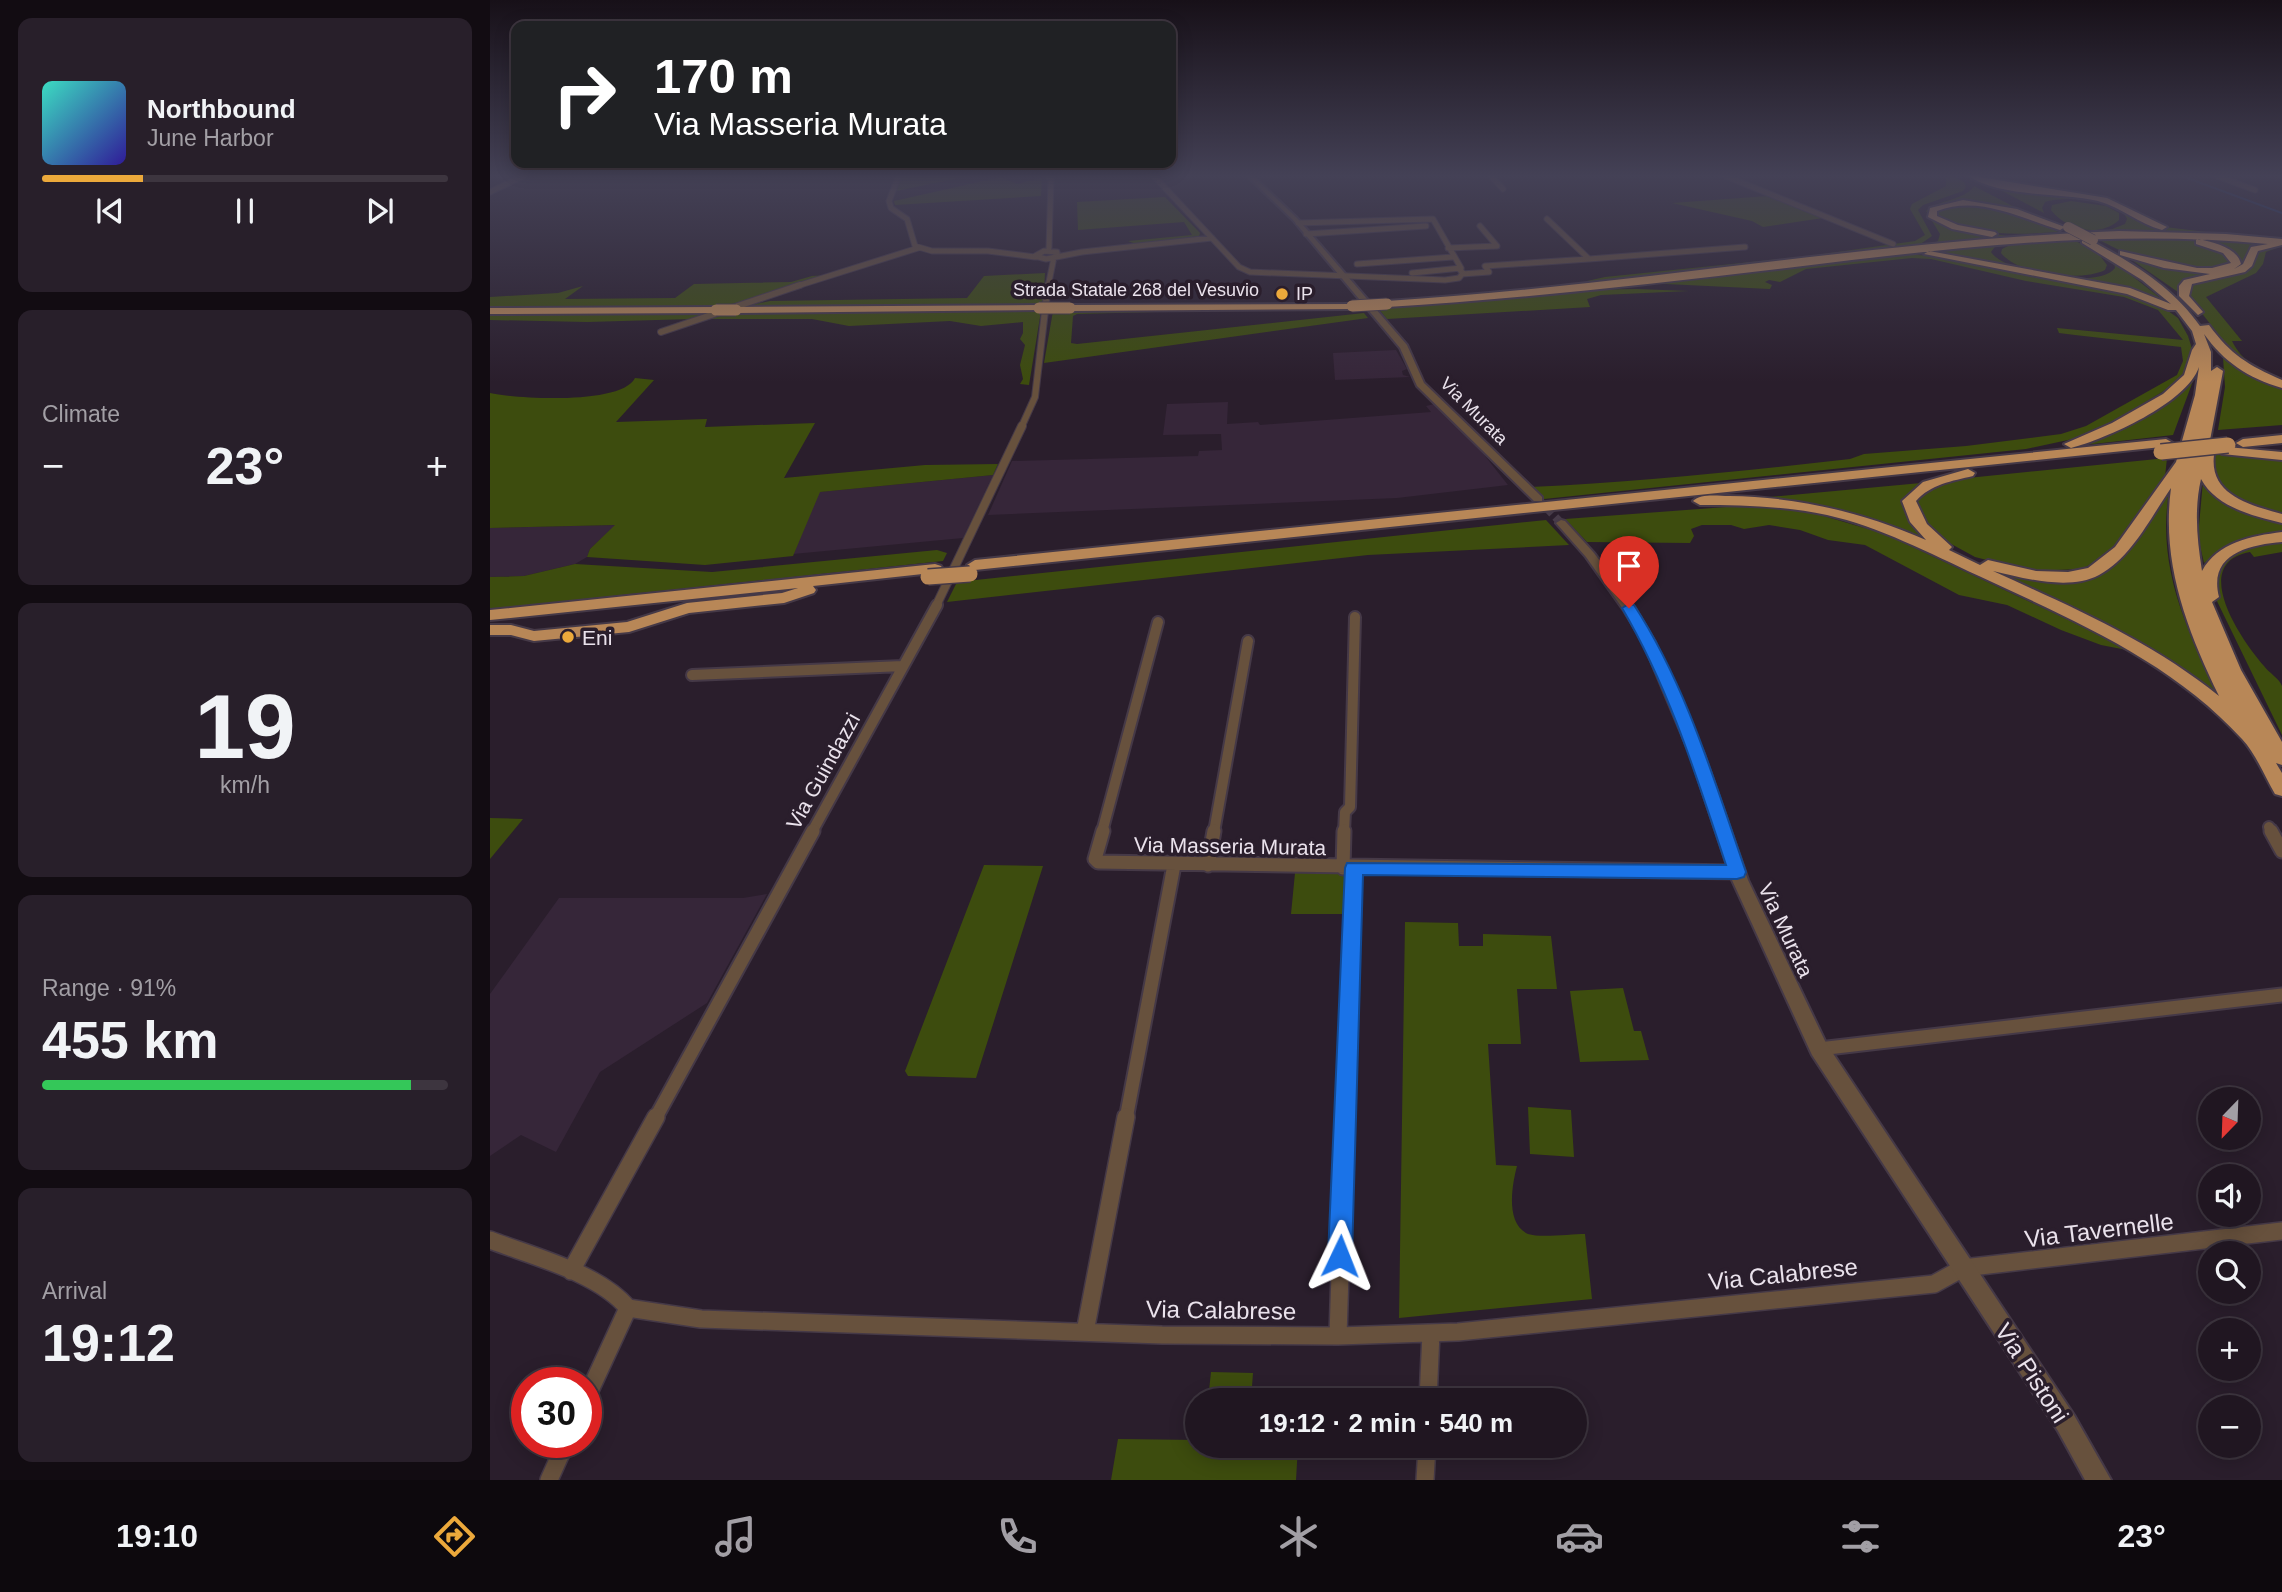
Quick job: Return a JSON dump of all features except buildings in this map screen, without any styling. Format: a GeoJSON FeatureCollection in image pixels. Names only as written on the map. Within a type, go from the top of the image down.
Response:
{"type":"FeatureCollection","features":[{"type":"Feature","properties":{"kind":"highway"},"geometry":{"type":"LineString","coordinates":[[1853,257],[1926,244]]}},
{"type":"Feature","properties":{"kind":"highway","name":"Strada Statale 268 del Vesuvio"},"geometry":{"type":"LineString","coordinates":[[490,311],[1402,304],[1587,288],[1957,244]]}},
{"type":"Feature","properties":{"kind":"highway"},"geometry":{"type":"LineString","coordinates":[[2008,244],[1997,254],[2012,265],[2038,273],[2077,277],[2106,271],[2107,257],[2095,244]]}},
{"type":"Feature","properties":{"kind":"highway"},"geometry":{"type":"LineString","coordinates":[[2098,244],[2162,290],[2224,353],[2251,371],[2282,384]]}},
{"type":"Feature","properties":{"kind":"highway"},"geometry":{"type":"LineString","coordinates":[[1987,468],[1928,483],[1916,491],[1909,501],[1914,518],[1927,535],[1960,555],[1993,567],[2036,576],[2068,577],[2094,572],[2114,556],[2187,458],[2199,430],[2218,367],[2215,347],[2151,275],[2099,244]]}},
{"type":"Feature","properties":{"kind":"highway"},"geometry":{"type":"LineString","coordinates":[[2104,244],[2146,261],[2182,269],[2223,269],[2236,264],[2233,256],[2226,251],[2206,244]]}},
{"type":"Feature","properties":{"kind":"highway"},"geometry":{"type":"LineString","coordinates":[[2275,244],[2254,250],[2247,266],[2241,270],[2188,282],[2184,286],[2184,296],[2201,331],[2206,374],[2188,526],[2204,603],[2227,655],[2282,758]]}},
{"type":"Feature","properties":{"kind":"highway"},"geometry":{"type":"LineString","coordinates":[[1833,259],[1924,254],[2116,288],[2164,304],[2201,331]]}},
{"type":"Feature","properties":{"kind":"highway"},"geometry":{"type":"LineString","coordinates":[[1878,471],[1896,466],[2037,450],[2093,438],[2110,431],[2177,389],[2194,368],[2201,331]]}},
{"type":"Feature","properties":{"kind":"highway"},"geometry":{"type":"LineString","coordinates":[[2199,430],[2211,443],[2205,468],[2214,488],[2246,507],[2282,519]]}},
{"type":"Feature","properties":{"kind":"highway"},"geometry":{"type":"LineString","coordinates":[[490,615],[1671,501],[2163,450],[2187,458],[2228,444],[2282,431]]}},
{"type":"Feature","properties":{"kind":"highway"},"geometry":{"type":"LineString","coordinates":[[973,569],[1878,471],[2282,439]]}},
{"type":"Feature","properties":{"kind":"highway"},"geometry":{"type":"LineString","coordinates":[[2228,444],[2282,456]]}},
{"type":"Feature","properties":{"kind":"highway"},"geometry":{"type":"LineString","coordinates":[[2187,458],[2175,531],[2179,574],[2208,653],[2247,734],[2282,789]]}},
{"type":"Feature","properties":{"kind":"highway"},"geometry":{"type":"LineString","coordinates":[[1671,501],[1730,500],[1805,507],[1851,517],[1894,533],[2141,647],[2195,684],[2247,734]]}},
{"type":"Feature","properties":{"kind":"highway"},"geometry":{"type":"LineString","coordinates":[[2227,655],[2207,579],[2211,570],[2216,561],[2233,549],[2249,542],[2282,537]]}},
{"type":"Feature","properties":{"kind":"highway"},"geometry":{"type":"LineString","coordinates":[[490,623],[810,590],[931,573]]}},
{"type":"Feature","properties":{"kind":"highway"},"geometry":{"type":"LineString","coordinates":[[490,630],[511,630],[534,636],[629,627],[687,608],[784,598],[810,590]]}},
{"type":"Feature","properties":{"kind":"street"},"geometry":{"type":"LineString","coordinates":[[914,244],[918,248]]}},
{"type":"Feature","properties":{"kind":"street","name":"Via Guindazzi"},"geometry":{"type":"LineString","coordinates":[[571,1271],[947,586],[1035,397],[1050,268],[1048,244]]}},
{"type":"Feature","properties":{"kind":"street"},"geometry":{"type":"LineString","coordinates":[[661,332],[918,248],[932,251],[1047,254],[1156,244]]}},
{"type":"Feature","properties":{"kind":"street"},"geometry":{"type":"LineString","coordinates":[[1218,244],[1239,267],[1250,272],[1446,280],[1459,278],[1461,266],[1446,244]]}},
{"type":"Feature","properties":{"kind":"street","name":"Via Murata"},"geometry":{"type":"LineString","coordinates":[[1314,244],[1404,347],[1420,384],[1538,499]]}},
{"type":"Feature","properties":{"kind":"street"},"geometry":{"type":"LineString","coordinates":[[1448,248],[1497,246],[1495,244]]}},
{"type":"Feature","properties":{"kind":"street"},"geometry":{"type":"LineString","coordinates":[[1573,244],[1589,259]]}},
{"type":"Feature","properties":{"kind":"street"},"geometry":{"type":"LineString","coordinates":[[1461,272],[1489,272],[1485,266],[1745,247]]}},
{"type":"Feature","properties":{"kind":"street"},"geometry":{"type":"LineString","coordinates":[[1047,254],[1050,268]]}},
{"type":"Feature","properties":{"kind":"street"},"geometry":{"type":"LineString","coordinates":[[1357,264],[1453,257]]}},
{"type":"Feature","properties":{"kind":"street","name":"Via Murata"},"geometry":{"type":"LineString","coordinates":[[1561,523],[1613,587],[1649,642],[1697,754],[1737,872],[1819,1049],[1963,1268]]}},
{"type":"Feature","properties":{"kind":"street"},"geometry":{"type":"LineString","coordinates":[[1338,1336],[1348,868],[1345,812],[1350,807],[1355,617]]}},
{"type":"Feature","properties":{"kind":"street","name":"Via Masseria Murata"},"geometry":{"type":"LineString","coordinates":[[1158,622],[1095,859],[1098,862],[1737,872]]}},
{"type":"Feature","properties":{"kind":"street"},"geometry":{"type":"LineString","coordinates":[[1208,865],[1248,641]]}},
{"type":"Feature","properties":{"kind":"street"},"geometry":{"type":"LineString","coordinates":[[692,675],[903,666]]}},
{"type":"Feature","properties":{"kind":"street"},"geometry":{"type":"LineString","coordinates":[[2269,827],[2282,851]]}},
{"type":"Feature","properties":{"kind":"street"},"geometry":{"type":"LineString","coordinates":[[1085,1332],[1174,864]]}},
{"type":"Feature","properties":{"kind":"street"},"geometry":{"type":"LineString","coordinates":[[1819,1049],[2282,995]]}},
{"type":"Feature","properties":{"kind":"street","name":"Via Tavernelle"},"geometry":{"type":"LineString","coordinates":[[1963,1268],[2282,1231]]}},
{"type":"Feature","properties":{"kind":"street","name":"Via Calabrese"},"geometry":{"type":"LineString","coordinates":[[490,1240],[571,1271],[618,1296],[628,1308],[701,1319],[1085,1332],[1338,1336],[1431,1333],[1934,1284],[1963,1268]]}},
{"type":"Feature","properties":{"kind":"street","name":"Via Pistoni"},"geometry":{"type":"LineString","coordinates":[[1963,1268],[2066,1423],[2099,1480]]}},
{"type":"Feature","properties":{"kind":"street"},"geometry":{"type":"LineString","coordinates":[[601,1367],[628,1308]]}},
{"type":"Feature","properties":{"kind":"street"},"geometry":{"type":"LineString","coordinates":[[1429,1388],[1431,1333]]}},
{"type":"Feature","properties":{"kind":"street"},"geometry":{"type":"LineString","coordinates":[[548,1480],[558,1458]]}},
{"type":"Feature","properties":{"kind":"street"},"geometry":{"type":"LineString","coordinates":[[1425,1480],[1426,1458]]}},
{"type":"Feature","properties":{"kind":"shaded area"},"geometry":{"type":"Polygon","coordinates":[[[1396,350],[1407,369],[1402,371],[1403,375],[1410,377],[1335,380],[1333,353],[1396,350]]]}},
{"type":"Feature","properties":{"kind":"shaded area"},"geometry":{"type":"Polygon","coordinates":[[[1228,402],[1227,424],[1258,422],[1260,425],[1431,412],[1426,406],[1434,404],[1478,447],[1508,485],[1397,498],[988,515],[1012,461],[1198,456],[1199,451],[1222,450],[1221,434],[1163,435],[1167,404],[1228,402]]]}},
{"type":"Feature","properties":{"kind":"shaded area"},"geometry":{"type":"Polygon","coordinates":[[[993,475],[963,538],[793,554],[819,492],[993,475]]]}},
{"type":"Feature","properties":{"kind":"shaded area"},"geometry":{"type":"Polygon","coordinates":[[[616,525],[590,549],[587,557],[575,564],[524,576],[490,577],[490,528],[616,525]]]}},
{"type":"Feature","properties":{"kind":"shaded area"},"geometry":{"type":"Polygon","coordinates":[[[767,894],[707,1003],[600,1072],[556,1152],[521,1135],[490,1156],[490,994],[559,898],[743,898],[767,894]]]}},
{"type":"Feature","properties":{"kind":"green space"},"geometry":{"type":"Polygon","coordinates":[[[1893,244],[1920,244],[1610,282],[1587,281],[1605,277],[1809,256],[1893,244]]]}},
{"type":"Feature","properties":{"kind":"green space"},"geometry":{"type":"Polygon","coordinates":[[[1997,244],[1991,252],[1999,260],[2032,272],[2072,278],[2091,278],[2106,274],[2115,268],[2114,262],[2167,303],[2146,294],[1917,252],[1997,244]]]}},
{"type":"Feature","properties":{"kind":"green space"},"geometry":{"type":"Polygon","coordinates":[[[2012,244],[2081,244],[2098,253],[2107,265],[2105,270],[2094,274],[2050,274],[2009,261],[2001,253],[2002,249],[2012,244]]]}},
{"type":"Feature","properties":{"kind":"green space"},"geometry":{"type":"Polygon","coordinates":[[[2107,244],[2203,244],[2219,251],[2231,261],[2224,266],[2198,268],[2153,261],[2107,244]]]}},
{"type":"Feature","properties":{"kind":"green space"},"geometry":{"type":"Polygon","coordinates":[[[2207,244],[2262,244],[2249,248],[2241,267],[2196,276],[2180,283],[2178,292],[2129,258],[2183,269],[2210,269],[2238,266],[2241,262],[2234,254],[2207,244]]]}},
{"type":"Feature","properties":{"kind":"green space"},"geometry":{"type":"Polygon","coordinates":[[[2282,246],[2266,252],[2263,264],[2256,273],[2206,297],[2242,341],[2232,341],[2241,355],[2260,369],[2282,378],[2282,383],[2225,350],[2215,330],[2189,297],[2189,288],[2195,282],[2247,271],[2259,250],[2282,246]]]}},
{"type":"Feature","properties":{"kind":"green space"},"geometry":{"type":"Polygon","coordinates":[[[1904,254],[1932,256],[2038,278],[2113,289],[2157,303],[2178,318],[2188,336],[2193,352],[2184,376],[2177,383],[2101,429],[2082,437],[2026,449],[1544,499],[1530,487],[1731,472],[1850,459],[1864,454],[1966,446],[2061,434],[2086,426],[2177,375],[2183,361],[2181,347],[2059,333],[2057,328],[2183,340],[2158,310],[2124,297],[2026,281],[1931,259],[1912,258],[1806,269],[1780,282],[1765,282],[1772,285],[1770,289],[1645,283],[1904,254]]]}},
{"type":"Feature","properties":{"kind":"green space"},"geometry":{"type":"Polygon","coordinates":[[[1045,273],[1043,306],[741,307],[770,301],[967,298],[984,276],[1045,273]]]}},
{"type":"Feature","properties":{"kind":"green space"},"geometry":{"type":"Polygon","coordinates":[[[828,275],[743,303],[722,307],[490,309],[490,297],[558,293],[583,286],[565,299],[675,298],[694,284],[791,282],[828,275]]]}},
{"type":"Feature","properties":{"kind":"green space"},"geometry":{"type":"Polygon","coordinates":[[[1581,290],[1689,291],[1601,295],[1587,299],[1590,307],[1387,319],[1377,307],[1581,290]]]}},
{"type":"Feature","properties":{"kind":"green space"},"geometry":{"type":"Polygon","coordinates":[[[1041,311],[1029,385],[1020,384],[1023,379],[1020,365],[1025,345],[1020,339],[1023,322],[981,326],[950,321],[849,326],[812,319],[705,319],[722,312],[1041,311]]]}},
{"type":"Feature","properties":{"kind":"green space"},"geometry":{"type":"Polygon","coordinates":[[[1053,311],[1194,311],[1077,314],[1073,316],[1071,343],[1077,344],[1364,313],[1368,318],[1044,363],[1053,311]]]}},
{"type":"Feature","properties":{"kind":"green space"},"geometry":{"type":"Polygon","coordinates":[[[715,312],[692,319],[587,322],[490,320],[490,313],[715,312]]]}},
{"type":"Feature","properties":{"kind":"green space"},"geometry":{"type":"Polygon","coordinates":[[[2223,357],[2243,371],[2282,388],[2282,425],[2218,430],[2225,387],[2223,357]]]}},
{"type":"Feature","properties":{"kind":"green space"},"geometry":{"type":"Polygon","coordinates":[[[635,378],[654,380],[616,422],[707,419],[705,427],[815,423],[784,478],[925,465],[998,464],[993,475],[820,492],[793,556],[705,565],[587,557],[590,549],[615,525],[490,528],[490,393],[544,398],[591,396],[626,387],[635,378]]]}},
{"type":"Feature","properties":{"kind":"green space"},"geometry":{"type":"Polygon","coordinates":[[[2193,381],[2173,435],[2076,446],[2112,434],[2193,381]]]}},
{"type":"Feature","properties":{"kind":"green space"},"geometry":{"type":"Polygon","coordinates":[[[2213,454],[2282,458],[2282,516],[2245,503],[2223,488],[2212,467],[2213,454]]]}},
{"type":"Feature","properties":{"kind":"green space"},"geometry":{"type":"Polygon","coordinates":[[[2167,458],[2165,477],[2105,558],[2081,569],[2030,571],[1975,557],[1933,534],[1915,503],[1921,492],[1948,480],[2167,458]]]}},
{"type":"Feature","properties":{"kind":"green space"},"geometry":{"type":"Polygon","coordinates":[[[2203,481],[2282,520],[2282,535],[2230,545],[2204,563],[2198,537],[2203,481]]]}},
{"type":"Feature","properties":{"kind":"green space"},"geometry":{"type":"Polygon","coordinates":[[[1921,483],[1904,498],[1905,512],[1912,526],[1924,538],[1973,565],[1989,570],[2026,573],[2095,574],[2169,492],[2167,548],[2178,602],[2224,704],[2185,674],[1876,524],[1747,499],[1921,483]]]}},
{"type":"Feature","properties":{"kind":"green space"},"geometry":{"type":"Polygon","coordinates":[[[1753,505],[1817,514],[1885,534],[2137,652],[2101,645],[2007,605],[1959,595],[1865,545],[1828,540],[1800,530],[1769,525],[1744,529],[1731,525],[1702,525],[1691,529],[1694,536],[1690,543],[1587,542],[1565,519],[1753,505]]]}},
{"type":"Feature","properties":{"kind":"green space"},"geometry":{"type":"Polygon","coordinates":[[[1546,520],[1569,545],[1368,555],[947,602],[957,582],[1546,520]]]}},
{"type":"Feature","properties":{"kind":"green space"},"geometry":{"type":"Polygon","coordinates":[[[2282,541],[2282,552],[2254,557],[2250,552],[2232,559],[2223,571],[2221,586],[2226,604],[2244,639],[2282,686],[2282,735],[2215,597],[2219,565],[2249,548],[2282,541]]]}},
{"type":"Feature","properties":{"kind":"green space"},"geometry":{"type":"Polygon","coordinates":[[[937,550],[947,553],[943,561],[490,609],[490,577],[524,576],[575,564],[712,572],[937,550]]]}},
{"type":"Feature","properties":{"kind":"green space"},"geometry":{"type":"Polygon","coordinates":[[[490,818],[523,819],[490,859],[490,818]]]}},
{"type":"Feature","properties":{"kind":"green space"},"geometry":{"type":"Polygon","coordinates":[[[984,865],[1043,866],[976,1078],[908,1076],[905,1071],[984,865]]]}},
{"type":"Feature","properties":{"kind":"green space"},"geometry":{"type":"Polygon","coordinates":[[[1295,873],[1348,874],[1347,914],[1291,914],[1295,873]]]}},
{"type":"Feature","properties":{"kind":"green space"},"geometry":{"type":"Polygon","coordinates":[[[1405,922],[1458,923],[1459,946],[1483,946],[1483,934],[1551,936],[1557,989],[1517,989],[1521,1044],[1488,1044],[1496,1165],[1517,1166],[1512,1203],[1516,1222],[1521,1229],[1528,1234],[1540,1236],[1585,1234],[1592,1299],[1399,1318],[1405,922]]]}},
{"type":"Feature","properties":{"kind":"green space"},"geometry":{"type":"Polygon","coordinates":[[[1623,988],[1634,1031],[1641,1031],[1649,1060],[1580,1062],[1570,991],[1623,988]]]}},
{"type":"Feature","properties":{"kind":"green space"},"geometry":{"type":"Polygon","coordinates":[[[1528,1107],[1571,1110],[1574,1157],[1530,1154],[1528,1107]]]}},
{"type":"Feature","properties":{"kind":"green space"},"geometry":{"type":"Polygon","coordinates":[[[1211,1372],[1253,1373],[1252,1388],[1209,1388],[1211,1372]]]}},
{"type":"Feature","properties":{"kind":"green space"},"geometry":{"type":"Polygon","coordinates":[[[1118,1439],[1185,1440],[1185,1458],[1297,1458],[1296,1480],[1111,1480],[1118,1439]]]}},
{"type":"Feature","properties":{"kind":"tunnel"},"geometry":{"type":"LineString","coordinates":[[1538,499],[1561,523]]}},
{"type":"Feature","properties":{"kind":"place","name":"IP"},"geometry":{"type":"Point","coordinates":[1282,294]}},
{"type":"Feature","properties":{"kind":"place","name":"Eni"},"geometry":{"type":"Point","coordinates":[568,637]}},
{"type":"Feature","properties":{"kind":"route"},"geometry":{"type":"LineString","coordinates":[[1340,1256],[1354,868],[1737,872],[1697,754],[1649,642],[1629,608]]}}]}
